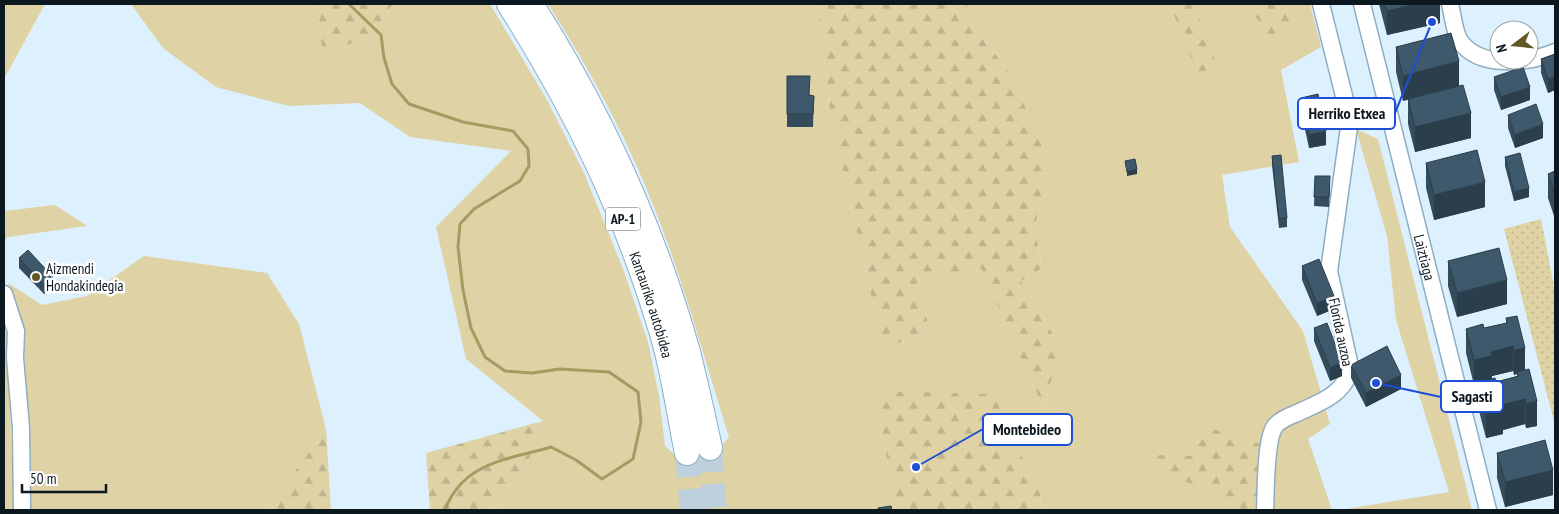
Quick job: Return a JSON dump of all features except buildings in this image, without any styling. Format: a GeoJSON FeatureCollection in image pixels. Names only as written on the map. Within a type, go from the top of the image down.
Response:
{"type":"FeatureCollection","features":[{"type":"Feature","properties":{"kind":"highway","name":"Kantauriko autobidea"},"geometry":{"type":"LineString","coordinates":[[510,4],[581,127],[622,216],[664,339],[687,453]]}},
{"type":"Feature","properties":{"kind":"highway","name":"Kantauriko autobidea"},"geometry":{"type":"LineString","coordinates":[[531,4],[592,106],[622,168],[660,266],[688,353],[710,448]]}},
{"type":"Feature","properties":{"kind":"street","name":"Florida auzoa"},"geometry":{"type":"LineString","coordinates":[[1265,510],[1269,446],[1275,426],[1288,417],[1338,393],[1351,371],[1329,272],[1350,120],[1321,4]]}},
{"type":"Feature","properties":{"kind":"street","name":"Laiztiaga"},"geometry":{"type":"LineString","coordinates":[[1362,4],[1488,510]]}},
{"type":"Feature","properties":{"kind":"street"},"geometry":{"type":"LineString","coordinates":[[1450,4],[1460,41],[1472,52],[1497,61],[1523,62],[1555,52]]}},
{"type":"Feature","properties":{"kind":"street"},"geometry":{"type":"LineString","coordinates":[[4,294],[16,331],[15,358],[21,428],[22,510]]}},
{"type":"Feature","properties":{"kind":"green space"},"geometry":{"type":"Polygon","coordinates":[[[4,4],[45,4],[4,79],[4,4]]]}},
{"type":"Feature","properties":{"kind":"green space"},"geometry":{"type":"Polygon","coordinates":[[[131,4],[318,4],[322,51],[372,37],[393,4],[490,4],[547,100],[584,173],[623,269],[648,342],[659,396],[665,446],[676,456],[718,450],[729,437],[696,327],[669,246],[648,192],[609,109],[580,55],[548,4],[818,4],[830,112],[883,349],[930,331],[917,280],[981,268],[1044,409],[1060,346],[1021,281],[1042,267],[1035,229],[1048,160],[1011,74],[961,11],[970,4],[1310,4],[1321,47],[1281,70],[1299,162],[1222,175],[1230,227],[1303,331],[1330,424],[1308,439],[1332,510],[1041,510],[1040,494],[875,391],[896,510],[493,510],[527,465],[543,421],[466,359],[436,227],[511,151],[410,137],[360,103],[289,106],[216,87],[163,48],[131,4]]]}},
{"type":"Feature","properties":{"kind":"green space"},"geometry":{"type":"Polygon","coordinates":[[[318,4],[393,4],[372,37],[322,52],[318,4]]]}},
{"type":"Feature","properties":{"kind":"green space"},"geometry":{"type":"Polygon","coordinates":[[[818,4],[970,4],[961,11],[1011,74],[1048,160],[1035,229],[1042,268],[1021,281],[1060,346],[1044,409],[981,268],[917,280],[930,331],[883,349],[830,112],[818,4]]]}},
{"type":"Feature","properties":{"kind":"green space"},"geometry":{"type":"Polygon","coordinates":[[[1162,4],[1198,4],[1200,24],[1218,67],[1197,73],[1174,15],[1162,4]]]}},
{"type":"Feature","properties":{"kind":"green space"},"geometry":{"type":"Polygon","coordinates":[[[1249,4],[1290,4],[1296,22],[1273,47],[1249,4]]]}},
{"type":"Feature","properties":{"kind":"green space"},"geometry":{"type":"Polygon","coordinates":[[[1356,129],[1378,139],[1472,510],[1340,510],[1449,492],[1396,320],[1387,236],[1356,129]]]}},
{"type":"Feature","properties":{"kind":"green space"},"geometry":{"type":"Polygon","coordinates":[[[55,205],[87,226],[8,237],[4,241],[4,211],[55,205]]]}},
{"type":"Feature","properties":{"kind":"green space"},"geometry":{"type":"Polygon","coordinates":[[[1541,219],[1555,292],[1555,425],[1504,229],[1541,219]]]}},
{"type":"Feature","properties":{"kind":"green space"},"geometry":{"type":"Polygon","coordinates":[[[144,256],[267,273],[299,324],[326,429],[266,510],[28,510],[30,456],[23,329],[8,283],[42,305],[87,296],[144,256]]]}},
{"type":"Feature","properties":{"kind":"green space"},"geometry":{"type":"Polygon","coordinates":[[[4,321],[7,338],[14,510],[4,510],[4,321]]]}},
{"type":"Feature","properties":{"kind":"green space"},"geometry":{"type":"Polygon","coordinates":[[[875,391],[993,394],[1040,494],[1041,510],[896,510],[875,391]]]}},
{"type":"Feature","properties":{"kind":"green space"},"geometry":{"type":"Polygon","coordinates":[[[543,421],[527,465],[493,510],[430,510],[426,453],[543,421]]]}},
{"type":"Feature","properties":{"kind":"green space"},"geometry":{"type":"Polygon","coordinates":[[[1206,427],[1261,444],[1259,510],[1242,510],[1222,494],[1160,473],[1155,455],[1193,456],[1206,427]]]}},
{"type":"Feature","properties":{"kind":"green space"},"geometry":{"type":"Polygon","coordinates":[[[326,429],[331,510],[266,510],[326,429]]]}},
{"type":"Feature","properties":{"kind":"waterway"},"geometry":{"type":"LineString","coordinates":[[349,4],[381,35],[384,58],[392,84],[409,104],[463,122],[513,131],[528,149],[529,166],[520,181],[474,209],[460,224],[458,247],[463,290],[471,328],[485,357],[505,371],[532,373],[560,369],[609,372],[638,392],[641,422],[633,459],[602,479],[576,460],[551,447],[503,460],[475,472],[453,494],[445,510]]}},
{"type":"Feature","properties":{"kind":"tunnel"},"geometry":{"type":"LineString","coordinates":[[710,448],[715,510]]}},
{"type":"Feature","properties":{"kind":"tunnel"},"geometry":{"type":"LineString","coordinates":[[687,453],[692,510]]}},
{"type":"Feature","properties":{"kind":"place","name":"Herriko Etxea"},"geometry":{"type":"Point","coordinates":[1432,22]}},
{"type":"Feature","properties":{"kind":"place","name":"Aizmendi Hondakindegia"},"geometry":{"type":"Point","coordinates":[36,277]}},
{"type":"Feature","properties":{"kind":"place","name":"Sagasti"},"geometry":{"type":"Point","coordinates":[1376,383]}},
{"type":"Feature","properties":{"kind":"place","name":"Montebideo"},"geometry":{"type":"Point","coordinates":[916,467]}}]}
